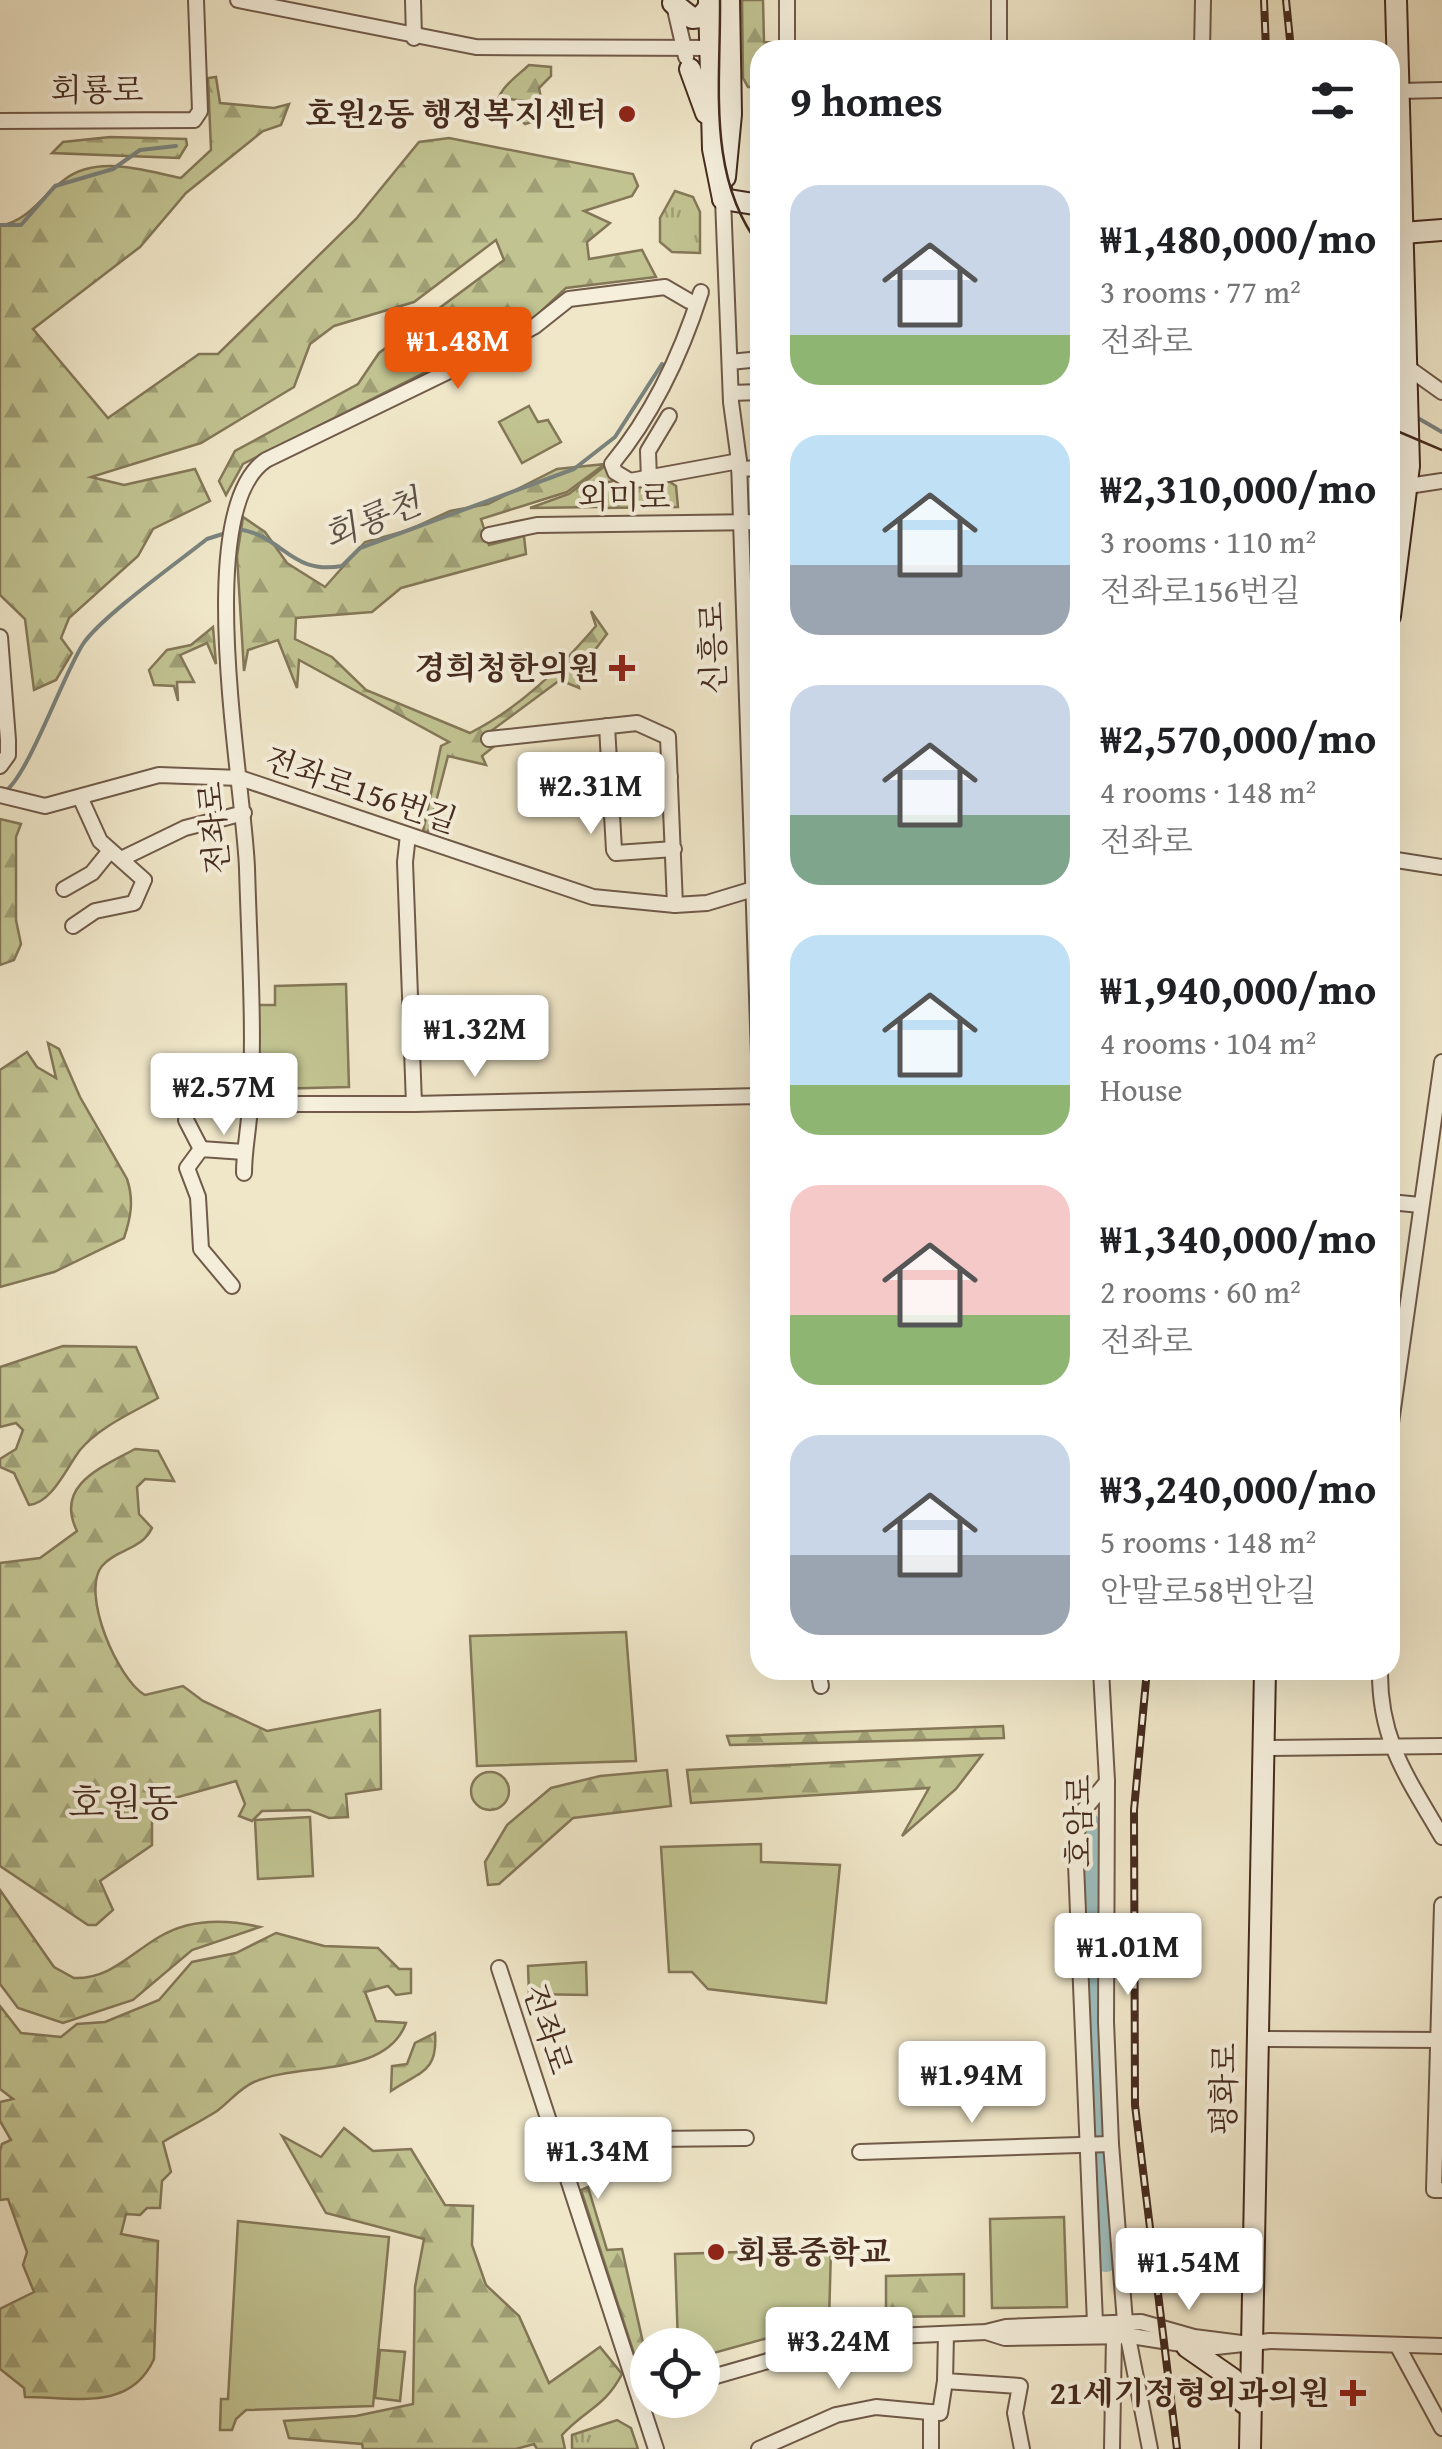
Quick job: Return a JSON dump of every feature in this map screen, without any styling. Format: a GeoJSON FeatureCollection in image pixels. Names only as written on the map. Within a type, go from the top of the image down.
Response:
{"type":"FeatureCollection","features":[{"type":"Feature","properties":{"kind":"main road"},"geometry":{"type":"LineString","coordinates":[[1396,0],[1398,40]]}},
{"type":"Feature","properties":{"kind":"main road"},"geometry":{"type":"LineString","coordinates":[[673,2],[692,18],[701,17],[715,2]]}},
{"type":"Feature","properties":{"kind":"main road"},"geometry":{"type":"LineString","coordinates":[[715,2],[731,114],[724,199]]}},
{"type":"Feature","properties":{"kind":"main road"},"geometry":{"type":"LineString","coordinates":[[713,150],[720,48]]}},
{"type":"Feature","properties":{"kind":"main road"},"geometry":{"type":"LineString","coordinates":[[688,59],[724,199]]}},
{"type":"Feature","properties":{"kind":"main road"},"geometry":{"type":"LineString","coordinates":[[724,199],[750,203]]}},
{"type":"Feature","properties":{"kind":"main road"},"geometry":{"type":"LineString","coordinates":[[1400,235],[1442,230]]}},
{"type":"Feature","properties":{"kind":"main road"},"geometry":{"type":"LineString","coordinates":[[1400,275],[1407,367],[1408,476],[1400,502]]}},
{"type":"Feature","properties":{"kind":"main road","name":"평화로"},"geometry":{"type":"LineString","coordinates":[[1250,2449],[1249,2344],[1265,1680]]}},
{"type":"Feature","properties":{"kind":"main road"},"geometry":{"type":"LineString","coordinates":[[1187,2347],[1233,2380],[1248,2414]]}},
{"type":"Feature","properties":{"kind":"street","name":"회룡로"},"geometry":{"type":"LineString","coordinates":[[0,121],[194,120],[200,112],[196,0]]}},
{"type":"Feature","properties":{"kind":"street"},"geometry":{"type":"LineString","coordinates":[[238,0],[414,38],[516,50],[665,50],[688,59],[720,48]]}},
{"type":"Feature","properties":{"kind":"street"},"geometry":{"type":"LineString","coordinates":[[413,0],[414,38]]}},
{"type":"Feature","properties":{"kind":"street"},"geometry":{"type":"LineString","coordinates":[[787,0],[787,40]]}},
{"type":"Feature","properties":{"kind":"street"},"geometry":{"type":"LineString","coordinates":[[999,0],[999,40]]}},
{"type":"Feature","properties":{"kind":"street"},"geometry":{"type":"LineString","coordinates":[[1202,0],[1202,40]]}},
{"type":"Feature","properties":{"kind":"street"},"geometry":{"type":"LineString","coordinates":[[673,2],[688,59]]}},
{"type":"Feature","properties":{"kind":"street"},"geometry":{"type":"LineString","coordinates":[[682,27],[720,48]]}},
{"type":"Feature","properties":{"kind":"street"},"geometry":{"type":"LineString","coordinates":[[1400,91],[1442,90]]}},
{"type":"Feature","properties":{"kind":"street","name":"신흥로"},"geometry":{"type":"LineString","coordinates":[[724,199],[724,269],[739,465],[750,734]]}},
{"type":"Feature","properties":{"kind":"street","name":"전좌로"},"geometry":{"type":"LineString","coordinates":[[244,1174],[250,1104],[244,813],[233,746],[224,624],[231,548],[244,482],[266,460],[468,362],[535,326],[569,299],[665,287],[695,297],[683,347],[637,434],[612,464],[615,472],[630,482],[648,480]]}},
{"type":"Feature","properties":{"kind":"street"},"geometry":{"type":"LineString","coordinates":[[730,362],[750,361]]}},
{"type":"Feature","properties":{"kind":"street"},"geometry":{"type":"LineString","coordinates":[[1407,367],[1442,392]]}},
{"type":"Feature","properties":{"kind":"street"},"geometry":{"type":"LineString","coordinates":[[731,393],[750,392]]}},
{"type":"Feature","properties":{"kind":"street"},"geometry":{"type":"LineString","coordinates":[[669,416],[648,451],[648,480],[750,467]]}},
{"type":"Feature","properties":{"kind":"street"},"geometry":{"type":"LineString","coordinates":[[1408,476],[1442,482]]}},
{"type":"Feature","properties":{"kind":"street","name":"외미로"},"geometry":{"type":"LineString","coordinates":[[489,535],[536,525],[750,522]]}},
{"type":"Feature","properties":{"kind":"street"},"geometry":{"type":"LineString","coordinates":[[0,637],[8,755],[0,766]]}},
{"type":"Feature","properties":{"kind":"street"},"geometry":{"type":"LineString","coordinates":[[489,739],[637,723],[668,737],[675,905]]}},
{"type":"Feature","properties":{"kind":"street"},"geometry":{"type":"LineString","coordinates":[[606,726],[616,853],[674,850]]}},
{"type":"Feature","properties":{"kind":"street","name":"전좌로156번길"},"geometry":{"type":"LineString","coordinates":[[7,798],[45,806],[159,774],[240,778],[593,897],[675,905],[708,903],[750,890]]}},
{"type":"Feature","properties":{"kind":"street"},"geometry":{"type":"LineString","coordinates":[[610,781],[670,777]]}},
{"type":"Feature","properties":{"kind":"street"},"geometry":{"type":"LineString","coordinates":[[74,926],[95,911],[134,903],[144,880],[115,856],[90,827],[80,798]]}},
{"type":"Feature","properties":{"kind":"street"},"geometry":{"type":"LineString","coordinates":[[64,888],[115,856],[185,828],[244,813]]}},
{"type":"Feature","properties":{"kind":"street"},"geometry":{"type":"LineString","coordinates":[[408,834],[405,862],[414,1104]]}},
{"type":"Feature","properties":{"kind":"street"},"geometry":{"type":"LineString","coordinates":[[1400,861],[1442,867]]}},
{"type":"Feature","properties":{"kind":"street"},"geometry":{"type":"LineString","coordinates":[[1400,1355],[1442,1062]]}},
{"type":"Feature","properties":{"kind":"street"},"geometry":{"type":"LineString","coordinates":[[250,1104],[750,1096]]}},
{"type":"Feature","properties":{"kind":"street"},"geometry":{"type":"LineString","coordinates":[[186,1120],[201,1149]]}},
{"type":"Feature","properties":{"kind":"street"},"geometry":{"type":"LineString","coordinates":[[201,1149],[244,1152]]}},
{"type":"Feature","properties":{"kind":"street"},"geometry":{"type":"LineString","coordinates":[[201,1149],[187,1168],[198,1198],[201,1250],[232,1286]]}},
{"type":"Feature","properties":{"kind":"street"},"geometry":{"type":"LineString","coordinates":[[1400,1203],[1420,1206]]}},
{"type":"Feature","properties":{"kind":"street"},"geometry":{"type":"LineString","coordinates":[[820,1680],[822,1686]]}},
{"type":"Feature","properties":{"kind":"street","name":"호암로"},"geometry":{"type":"LineString","coordinates":[[1102,1680],[1107,1781],[1106,2022],[1111,2144],[1128,2329],[1150,2449]]}},
{"type":"Feature","properties":{"kind":"street"},"geometry":{"type":"LineString","coordinates":[[1380,1680],[1380,1704],[1390,1748],[1442,1837]]}},
{"type":"Feature","properties":{"kind":"street"},"geometry":{"type":"LineString","coordinates":[[1264,1748],[1442,1746]]}},
{"type":"Feature","properties":{"kind":"street"},"geometry":{"type":"LineString","coordinates":[[1094,2323],[1080,2022],[1078,1817],[1107,1781]]}},
{"type":"Feature","properties":{"kind":"street"},"geometry":{"type":"LineString","coordinates":[[1442,1905],[1434,2190],[1442,2190]]}},
{"type":"Feature","properties":{"kind":"street","name":"전좌로"},"geometry":{"type":"LineString","coordinates":[[498,1968],[630,2357]]}},
{"type":"Feature","properties":{"kind":"street"},"geometry":{"type":"LineString","coordinates":[[1080,2022],[1106,2022]]}},
{"type":"Feature","properties":{"kind":"street"},"geometry":{"type":"LineString","coordinates":[[1255,2039],[1440,2040]]}},
{"type":"Feature","properties":{"kind":"street"},"geometry":{"type":"LineString","coordinates":[[555,2140],[746,2138]]}},
{"type":"Feature","properties":{"kind":"street"},"geometry":{"type":"LineString","coordinates":[[860,2152],[1111,2144]]}},
{"type":"Feature","properties":{"kind":"street"},"geometry":{"type":"LineString","coordinates":[[720,2375],[848,2338],[986,2332],[1006,2327],[1094,2323],[1249,2344]]}},
{"type":"Feature","properties":{"kind":"street"},"geometry":{"type":"LineString","coordinates":[[986,2332],[1005,2338],[1114,2336],[1128,2329],[1187,2347],[1442,2346]]}},
{"type":"Feature","properties":{"kind":"street"},"geometry":{"type":"LineString","coordinates":[[760,2449],[836,2415],[876,2408],[940,2413],[946,2334]]}},
{"type":"Feature","properties":{"kind":"street"},"geometry":{"type":"LineString","coordinates":[[1112,2449],[1114,2336]]}},
{"type":"Feature","properties":{"kind":"street"},"geometry":{"type":"LineString","coordinates":[[1397,2346],[1442,2428]]}},
{"type":"Feature","properties":{"kind":"street"},"geometry":{"type":"LineString","coordinates":[[945,2381],[1020,2386],[1015,2413],[1022,2449]]}},
{"type":"Feature","properties":{"kind":"street"},"geometry":{"type":"LineString","coordinates":[[931,2412],[931,2449]]}},
{"type":"Feature","properties":{"kind":"street","name":"전좌로"},"geometry":{"type":"LineString","coordinates":[[649,2418],[656,2449]]}},
{"type":"Feature","properties":{"kind":"green space"},"geometry":{"type":"Polygon","coordinates":[[[742,0],[763,0],[764,40],[750,40],[750,87],[743,78],[742,0]]]}},
{"type":"Feature","properties":{"kind":"green space"},"geometry":{"type":"Polygon","coordinates":[[[529,65],[551,67],[551,76],[539,88],[545,118],[525,124],[520,119],[526,101],[509,99],[496,109],[503,90],[529,65]]]}},
{"type":"Feature","properties":{"kind":"green space"},"geometry":{"type":"Polygon","coordinates":[[[216,77],[220,103],[274,108],[289,104],[281,125],[263,131],[186,193],[140,247],[33,329],[108,418],[199,354],[218,354],[356,219],[419,142],[449,138],[633,174],[638,186],[632,196],[584,211],[610,223],[587,242],[589,259],[642,250],[656,277],[566,288],[535,317],[243,464],[226,495],[219,481],[235,451],[358,384],[379,353],[504,260],[496,240],[414,302],[334,326],[310,344],[294,387],[201,443],[91,477],[124,485],[195,469],[210,501],[153,529],[138,556],[69,618],[61,638],[72,653],[56,680],[34,690],[25,619],[0,595],[0,226],[27,213],[64,180],[91,168],[121,167],[181,178],[211,150],[208,78],[216,77]]]}},
{"type":"Feature","properties":{"kind":"green space"},"geometry":{"type":"Polygon","coordinates":[[[110,137],[186,139],[187,145],[179,158],[52,153],[63,142],[110,137]]]}},
{"type":"Feature","properties":{"kind":"green space"},"geometry":{"type":"Polygon","coordinates":[[[675,191],[693,197],[700,212],[700,253],[672,252],[660,242],[660,218],[675,191]]]}},
{"type":"Feature","properties":{"kind":"green space"},"geometry":{"type":"Polygon","coordinates":[[[529,406],[538,422],[548,420],[561,442],[522,463],[499,422],[529,406]]]}},
{"type":"Feature","properties":{"kind":"green space"},"geometry":{"type":"Polygon","coordinates":[[[609,463],[616,480],[599,485],[597,507],[530,508],[569,494],[609,463]]]}},
{"type":"Feature","properties":{"kind":"green space"},"geometry":{"type":"Polygon","coordinates":[[[605,464],[567,492],[481,519],[489,545],[524,536],[526,554],[401,588],[372,612],[296,618],[295,639],[332,657],[366,690],[470,733],[523,699],[553,672],[596,626],[591,611],[607,634],[576,675],[579,688],[560,680],[483,737],[497,744],[482,756],[486,765],[448,756],[427,836],[422,836],[441,746],[449,742],[299,660],[297,688],[278,640],[248,650],[244,671],[237,556],[243,517],[265,532],[287,563],[325,587],[365,542],[409,530],[450,511],[488,504],[557,469],[605,464]]]}},
{"type":"Feature","properties":{"kind":"green space"},"geometry":{"type":"Polygon","coordinates":[[[664,478],[676,486],[678,507],[600,508],[601,488],[664,478]]]}},
{"type":"Feature","properties":{"kind":"green space"},"geometry":{"type":"Polygon","coordinates":[[[213,627],[216,664],[207,643],[180,655],[194,682],[177,682],[178,701],[174,686],[154,685],[149,670],[167,650],[191,645],[213,627]]]}},
{"type":"Feature","properties":{"kind":"green space"},"geometry":{"type":"Polygon","coordinates":[[[0,819],[21,824],[16,837],[16,920],[21,944],[14,960],[0,965],[0,819]]]}},
{"type":"Feature","properties":{"kind":"green space"},"geometry":{"type":"Polygon","coordinates":[[[346,984],[349,1087],[270,1089],[259,1077],[258,1005],[275,1005],[275,986],[346,984]]]}},
{"type":"Feature","properties":{"kind":"green space"},"geometry":{"type":"Polygon","coordinates":[[[48,1043],[59,1049],[80,1097],[127,1179],[130,1216],[124,1238],[54,1272],[0,1287],[0,1070],[27,1052],[37,1067],[56,1078],[48,1043]]]}},
{"type":"Feature","properties":{"kind":"green space"},"geometry":{"type":"Polygon","coordinates":[[[63,1346],[136,1347],[158,1398],[97,1434],[80,1450],[52,1491],[29,1505],[14,1473],[0,1467],[0,1459],[16,1449],[23,1430],[16,1423],[0,1427],[0,1367],[63,1346]]]}},
{"type":"Feature","properties":{"kind":"green space"},"geometry":{"type":"Polygon","coordinates":[[[135,1449],[158,1451],[174,1481],[145,1479],[137,1487],[139,1514],[152,1528],[142,1541],[108,1560],[96,1579],[105,1635],[134,1686],[145,1695],[183,1686],[203,1701],[267,1731],[380,1710],[381,1789],[346,1794],[348,1817],[329,1818],[309,1810],[262,1811],[252,1821],[239,1816],[245,1804],[236,1781],[160,1802],[152,1816],[152,1845],[100,1881],[113,1910],[96,1925],[88,1925],[0,1866],[0,1563],[40,1558],[77,1531],[72,1501],[77,1490],[96,1471],[135,1449]]]}},
{"type":"Feature","properties":{"kind":"green space"},"geometry":{"type":"Polygon","coordinates":[[[626,1632],[636,1761],[477,1766],[470,1636],[626,1632]]]}},
{"type":"Feature","properties":{"kind":"green space"},"geometry":{"type":"Polygon","coordinates":[[[1003,1726],[1004,1738],[730,1745],[727,1736],[1003,1726]]]}},
{"type":"Feature","properties":{"kind":"green space"},"geometry":{"type":"Polygon","coordinates":[[[982,1755],[956,1789],[902,1836],[929,1788],[691,1803],[687,1770],[982,1755]]]}},
{"type":"Feature","properties":{"kind":"green space"},"geometry":{"type":"Polygon","coordinates":[[[667,1770],[671,1806],[573,1818],[499,1884],[488,1885],[485,1862],[507,1825],[551,1788],[600,1776],[667,1770]]]}},
{"type":"Feature","properties":{"kind":"green space"},"geometry":{"type":"Polygon","coordinates":[[[490,1772],[503,1778],[509,1791],[503,1804],[490,1810],[477,1804],[471,1791],[477,1778],[490,1772]]]}},
{"type":"Feature","properties":{"kind":"green space"},"geometry":{"type":"Polygon","coordinates":[[[310,1817],[313,1876],[258,1879],[255,1820],[310,1817]]]}},
{"type":"Feature","properties":{"kind":"green space"},"geometry":{"type":"Polygon","coordinates":[[[761,1844],[761,1862],[840,1865],[826,2003],[708,1989],[692,1972],[669,1972],[661,1847],[761,1844]]]}},
{"type":"Feature","properties":{"kind":"green space"},"geometry":{"type":"Polygon","coordinates":[[[0,1890],[54,1967],[74,1978],[109,1970],[159,1937],[183,1927],[221,1922],[260,1927],[192,1950],[133,2000],[63,2023],[18,2008],[0,1984],[0,1890]]]}},
{"type":"Feature","properties":{"kind":"green space"},"geometry":{"type":"Polygon","coordinates":[[[276,1933],[324,1946],[378,1948],[399,1969],[411,1969],[411,1993],[396,1995],[388,1986],[365,1992],[376,2021],[406,2023],[396,2041],[380,2053],[361,2061],[254,2082],[217,2111],[163,2142],[171,2172],[162,2181],[160,2208],[147,2208],[140,2215],[126,2214],[121,2234],[158,2241],[154,2359],[144,2376],[116,2394],[81,2399],[25,2397],[24,2388],[0,2369],[0,2309],[34,2292],[23,2265],[27,2252],[8,2199],[0,2200],[0,2151],[2,2144],[11,2140],[0,2121],[0,2102],[13,2099],[0,2089],[0,2006],[21,2033],[61,2037],[77,2024],[105,2022],[159,2000],[192,1962],[236,1953],[276,1933]]]}},
{"type":"Feature","properties":{"kind":"green space"},"geometry":{"type":"Polygon","coordinates":[[[586,1962],[587,1995],[529,1994],[528,1966],[586,1962]]]}},
{"type":"Feature","properties":{"kind":"green space"},"geometry":{"type":"Polygon","coordinates":[[[435,2033],[430,2064],[391,2091],[392,2066],[407,2064],[415,2043],[435,2033]]]}},
{"type":"Feature","properties":{"kind":"green space"},"geometry":{"type":"Polygon","coordinates":[[[344,2128],[373,2151],[411,2149],[445,2205],[473,2206],[472,2245],[486,2285],[519,2316],[549,2383],[600,2347],[622,2374],[602,2401],[562,2435],[565,2449],[537,2449],[534,2444],[516,2449],[363,2449],[362,2444],[289,2438],[284,2421],[356,2416],[413,2404],[415,2287],[424,2239],[326,2213],[282,2136],[321,2157],[344,2128]]]}},
{"type":"Feature","properties":{"kind":"green space"},"geometry":{"type":"Polygon","coordinates":[[[588,2187],[607,2250],[622,2249],[640,2328],[630,2328],[630,2341],[581,2190],[588,2187]]]}},
{"type":"Feature","properties":{"kind":"green space"},"geometry":{"type":"Polygon","coordinates":[[[1064,2217],[1067,2307],[992,2308],[990,2219],[1064,2217]]]}},
{"type":"Feature","properties":{"kind":"green space"},"geometry":{"type":"Polygon","coordinates":[[[238,2221],[389,2237],[373,2406],[246,2410],[236,2419],[232,2430],[220,2430],[221,2399],[228,2399],[238,2221]]]}},
{"type":"Feature","properties":{"kind":"green space"},"geometry":{"type":"Polygon","coordinates":[[[831,2249],[829,2321],[720,2351],[720,2328],[677,2328],[675,2254],[831,2249]]]}},
{"type":"Feature","properties":{"kind":"green space"},"geometry":{"type":"Polygon","coordinates":[[[964,2274],[964,2316],[886,2317],[886,2276],[964,2274]]]}},
{"type":"Feature","properties":{"kind":"green space"},"geometry":{"type":"Polygon","coordinates":[[[380,2350],[405,2352],[400,2401],[375,2398],[380,2350]]]}},
{"type":"Feature","properties":{"kind":"green space"},"geometry":{"type":"Polygon","coordinates":[[[617,2420],[631,2428],[638,2449],[572,2449],[572,2435],[617,2420]]]}},
{"type":"Feature","properties":{"kind":"waterway"},"geometry":{"type":"LineString","coordinates":[[0,225],[21,225],[55,186],[113,169],[140,150],[176,146]]}},
{"type":"Feature","properties":{"kind":"waterway","name":"회룡천"},"geometry":{"type":"LineString","coordinates":[[238,529],[254,533],[310,565],[342,566],[360,548],[574,469],[615,437],[662,364]]}},
{"type":"Feature","properties":{"kind":"waterway","name":"회룡천"},"geometry":{"type":"LineString","coordinates":[[1416,417],[1442,432]]}},
{"type":"Feature","properties":{"kind":"waterway","name":"회룡천"},"geometry":{"type":"LineString","coordinates":[[4,792],[23,768],[75,659],[92,633],[207,539],[229,532]]}},
{"type":"Feature","properties":{"kind":"waterway"},"geometry":{"type":"LineString","coordinates":[[1090,1823],[1090,2001],[1106,2262]]}},
{"type":"Feature","properties":{"kind":"tram line"},"geometry":{"type":"LineString","coordinates":[[720,0],[719,96],[724,159],[731,190],[750,230]]}},
{"type":"Feature","properties":{"kind":"tram line"},"geometry":{"type":"LineString","coordinates":[[1400,432],[1442,450]]}},
{"type":"Feature","properties":{"kind":"railway"},"geometry":{"type":"LineString","coordinates":[[1264,0],[1266,40]]}},
{"type":"Feature","properties":{"kind":"railway"},"geometry":{"type":"LineString","coordinates":[[1286,0],[1290,40]]}},
{"type":"Feature","properties":{"kind":"railway"},"geometry":{"type":"LineString","coordinates":[[1146,1680],[1134,1810],[1135,2105],[1177,2449]]}},
{"type":"Feature","properties":{"kind":"place","name":"호원2동 행정복지센터"},"geometry":{"type":"Point","coordinates":[627,114]}},
{"type":"Feature","properties":{"kind":"place","name":"경희청한의원"},"geometry":{"type":"Point","coordinates":[622,668]}},
{"type":"Feature","properties":{"kind":"place","name":"회룡중학교"},"geometry":{"type":"Point","coordinates":[716,2252]}},
{"type":"Feature","properties":{"kind":"place","name":"21세기정형외과의원"},"geometry":{"type":"Point","coordinates":[1353,2393]}},
{"type":"Feature","properties":{"kind":"district","name":"호원동"},"geometry":{"type":"Point","coordinates":[123,1803]}}]}
